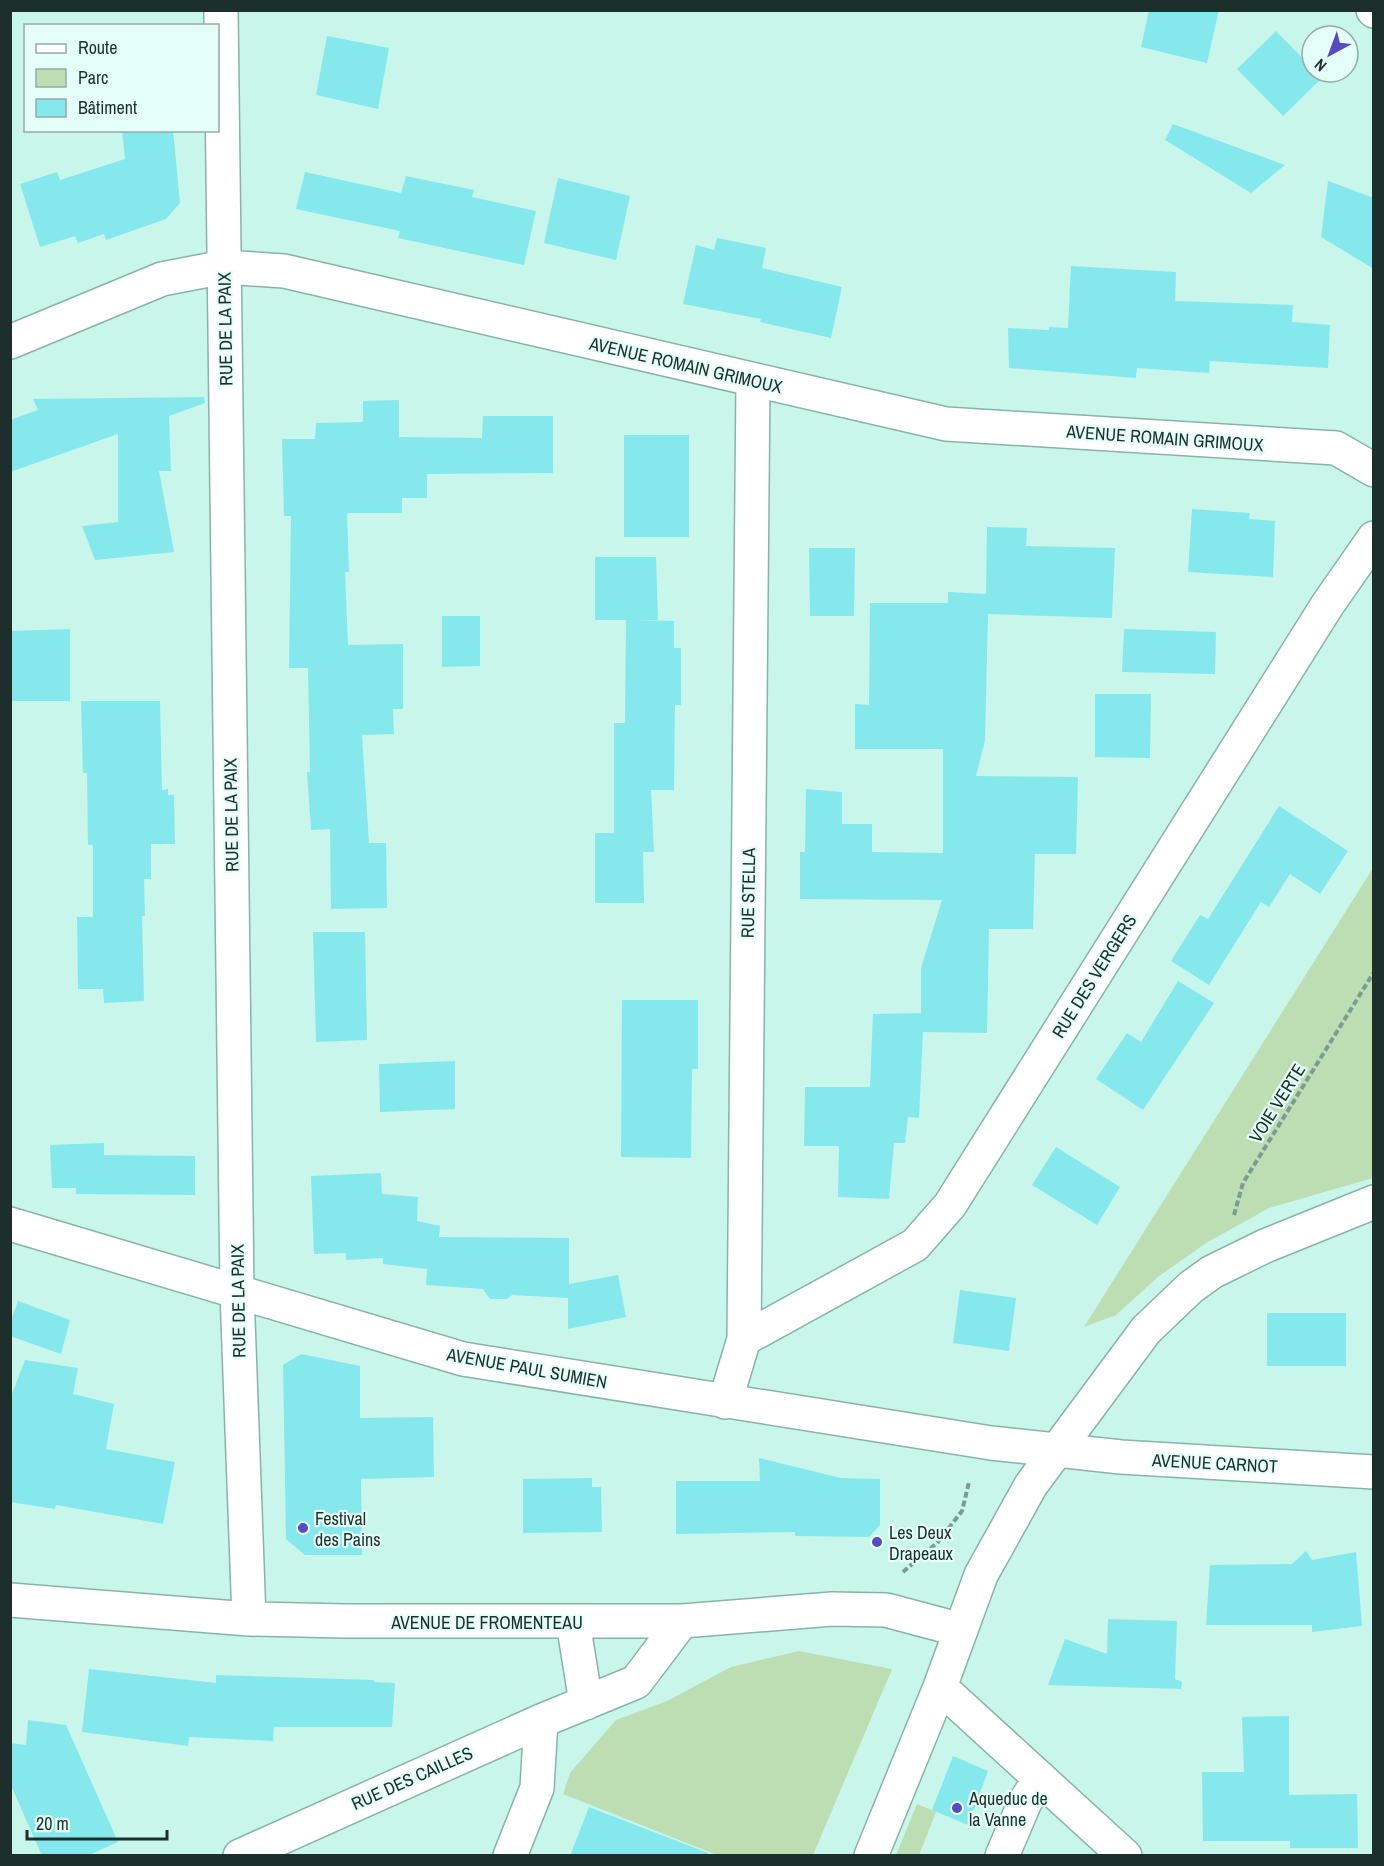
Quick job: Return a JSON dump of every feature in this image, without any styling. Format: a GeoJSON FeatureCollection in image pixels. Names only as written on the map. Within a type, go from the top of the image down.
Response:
{"type":"FeatureCollection","features":[{"type":"Feature","properties":{"kind":"street","name":"RUE DE LA PAIX"},"geometry":{"type":"LineString","coordinates":[[221,10],[237,1292],[249,1619]]}},
{"type":"Feature","properties":{"kind":"street","name":"AVENUE ROMAIN GRIMOUX"},"geometry":{"type":"LineString","coordinates":[[10,342],[162,279],[224,267],[284,271],[753,382],[946,424],[1336,448],[1374,470]]}},
{"type":"Feature","properties":{"kind":"street","name":"RUE STELLA"},"geometry":{"type":"LineString","coordinates":[[725,1402],[744,1339],[753,382]]}},
{"type":"Feature","properties":{"kind":"street","name":"RUE DES VERGERS"},"geometry":{"type":"LineString","coordinates":[[744,1339],[915,1245],[950,1206],[1328,604],[1374,538]]}},
{"type":"Feature","properties":{"kind":"street"},"geometry":{"type":"LineString","coordinates":[[871,1856],[940,1687],[981,1575],[1031,1485],[1146,1330],[1191,1287],[1212,1272],[1246,1255],[1374,1202]]}},
{"type":"Feature","properties":{"kind":"street","name":"AVENUE PAUL SUMIEN"},"geometry":{"type":"LineString","coordinates":[[10,1224],[463,1359],[979,1442],[1057,1450]]}},
{"type":"Feature","properties":{"kind":"street","name":"AVENUE CARNOT"},"geometry":{"type":"LineString","coordinates":[[1057,1450],[1121,1457],[1374,1472]]}},
{"type":"Feature","properties":{"kind":"street","name":"AVENUE DE FROMENTEAU"},"geometry":{"type":"LineString","coordinates":[[10,1600],[249,1619],[682,1621],[832,1609],[886,1610],[961,1630]]}},
{"type":"Feature","properties":{"kind":"street","name":"RUE DES CAILLES"},"geometry":{"type":"LineString","coordinates":[[240,1856],[541,1721],[636,1682],[682,1621]]}},
{"type":"Feature","properties":{"kind":"street"},"geometry":{"type":"LineString","coordinates":[[573,1622],[586,1702]]}},
{"type":"Feature","properties":{"kind":"street"},"geometry":{"type":"LineString","coordinates":[[940,1687],[1125,1856]]}},
{"type":"Feature","properties":{"kind":"street"},"geometry":{"type":"LineString","coordinates":[[510,1856],[537,1788],[541,1721]]}},
{"type":"Feature","properties":{"kind":"street"},"geometry":{"type":"LineString","coordinates":[[1002,1856],[1025,1802],[1040,1778]]}},
{"type":"Feature","properties":{"kind":"path","name":"VOIE VERTE"},"geometry":{"type":"LineString","coordinates":[[1246,1255],[1233,1219],[1243,1183],[1374,972]]}},
{"type":"Feature","properties":{"kind":"path"},"geometry":{"type":"LineString","coordinates":[[900,1574],[938,1542],[963,1511],[969,1480],[965,1473]]}},
{"type":"Feature","properties":{"kind":"green space"},"geometry":{"type":"Polygon","coordinates":[[[1373,868],[1373,1178],[1269,1208],[1206,1243],[1158,1277],[1116,1315],[1084,1327],[1373,868]]]}},
{"type":"Feature","properties":{"kind":"green space"},"geometry":{"type":"Polygon","coordinates":[[[799,1651],[892,1669],[813,1855],[717,1855],[563,1794],[570,1773],[616,1720],[667,1701],[731,1667],[799,1651]]]}},
{"type":"Feature","properties":{"kind":"green space"},"geometry":{"type":"Polygon","coordinates":[[[917,1804],[936,1812],[919,1855],[896,1855],[917,1804]]]}},
{"type":"Feature","properties":{"kind":"building"},"geometry":{"type":"Polygon","coordinates":[[[1149,10],[1219,10],[1207,63],[1141,47],[1149,10]]]}},
{"type":"Feature","properties":{"kind":"building"},"geometry":{"type":"Polygon","coordinates":[[[1276,31],[1300,56],[1300,84],[1316,84],[1283,116],[1237,69],[1276,31]]]}},
{"type":"Feature","properties":{"kind":"building"},"geometry":{"type":"Polygon","coordinates":[[[327,36],[389,48],[378,109],[316,95],[327,36]]]}},
{"type":"Feature","properties":{"kind":"building"},"geometry":{"type":"Polygon","coordinates":[[[1173,124],[1285,165],[1251,193],[1165,140],[1173,124]]]}},
{"type":"Feature","properties":{"kind":"building"},"geometry":{"type":"Polygon","coordinates":[[[122,132],[173,132],[180,203],[166,219],[106,240],[104,234],[78,243],[75,236],[40,247],[20,184],[57,172],[60,180],[125,159],[122,132]]]}},
{"type":"Feature","properties":{"kind":"building"},"geometry":{"type":"Polygon","coordinates":[[[305,172],[401,193],[406,176],[474,190],[472,197],[536,211],[524,265],[398,238],[400,231],[296,209],[305,172]]]}},
{"type":"Feature","properties":{"kind":"building"},"geometry":{"type":"Polygon","coordinates":[[[558,178],[630,196],[616,260],[544,243],[558,178]]]}},
{"type":"Feature","properties":{"kind":"building"},"geometry":{"type":"Polygon","coordinates":[[[1328,181],[1374,198],[1374,269],[1321,237],[1328,181]]]}},
{"type":"Feature","properties":{"kind":"building"},"geometry":{"type":"Polygon","coordinates":[[[717,238],[766,248],[762,268],[842,287],[831,338],[760,322],[761,319],[683,304],[696,245],[714,250],[717,238]]]}},
{"type":"Feature","properties":{"kind":"building"},"geometry":{"type":"Polygon","coordinates":[[[1071,266],[1176,272],[1175,301],[1293,305],[1292,322],[1330,325],[1328,368],[1210,361],[1209,373],[1137,368],[1136,378],[1009,368],[1008,328],[1049,330],[1049,327],[1068,328],[1071,266]]]}},
{"type":"Feature","properties":{"kind":"building"},"geometry":{"type":"Polygon","coordinates":[[[204,397],[205,403],[169,416],[171,471],[159,471],[174,552],[95,560],[82,526],[118,522],[118,434],[10,472],[10,420],[38,410],[33,399],[204,397]]]}},
{"type":"Feature","properties":{"kind":"building"},"geometry":{"type":"Polygon","coordinates":[[[399,400],[399,437],[482,438],[483,416],[553,416],[553,473],[427,474],[427,498],[402,498],[402,513],[347,513],[349,572],[345,572],[348,645],[403,644],[403,709],[393,709],[394,734],[362,735],[369,843],[386,843],[387,908],[331,909],[330,829],[311,830],[307,772],[310,772],[308,668],[289,668],[291,516],[284,516],[282,439],[315,439],[316,423],[363,422],[363,401],[399,400]]]}},
{"type":"Feature","properties":{"kind":"building"},"geometry":{"type":"Polygon","coordinates":[[[624,435],[689,435],[689,537],[624,537],[624,435]]]}},
{"type":"Feature","properties":{"kind":"building"},"geometry":{"type":"Polygon","coordinates":[[[1192,509],[1250,513],[1249,519],[1275,521],[1273,577],[1188,572],[1192,509]]]}},
{"type":"Feature","properties":{"kind":"building"},"geometry":{"type":"Polygon","coordinates":[[[987,527],[1027,528],[1026,546],[1115,548],[1112,618],[988,614],[985,741],[976,776],[1078,777],[1076,854],[1035,854],[1033,929],[989,929],[987,1033],[923,1032],[919,1118],[908,1117],[905,1143],[894,1143],[889,1199],[838,1197],[839,1146],[804,1146],[805,1087],[870,1087],[873,1014],[921,1013],[921,968],[942,900],[800,899],[800,852],[805,852],[806,789],[842,792],[842,824],[872,824],[872,852],[943,853],[943,749],[855,749],[855,704],[869,705],[870,603],[948,603],[948,592],[986,594],[987,527]]]}},
{"type":"Feature","properties":{"kind":"building"},"geometry":{"type":"Polygon","coordinates":[[[809,548],[855,548],[854,616],[810,616],[809,548]]]}},
{"type":"Feature","properties":{"kind":"building"},"geometry":{"type":"Polygon","coordinates":[[[595,557],[656,557],[658,620],[633,620],[674,621],[674,648],[681,648],[681,705],[675,705],[674,790],[651,790],[654,852],[643,852],[644,903],[595,903],[595,833],[614,833],[614,723],[625,723],[626,620],[595,620],[595,557]]]}},
{"type":"Feature","properties":{"kind":"building"},"geometry":{"type":"Polygon","coordinates":[[[442,616],[480,616],[480,666],[442,667],[442,616]]]}},
{"type":"Feature","properties":{"kind":"building"},"geometry":{"type":"Polygon","coordinates":[[[70,629],[70,701],[10,701],[10,631],[70,629]]]}},
{"type":"Feature","properties":{"kind":"building"},"geometry":{"type":"Polygon","coordinates":[[[1124,629],[1216,632],[1215,674],[1122,672],[1124,629]]]}},
{"type":"Feature","properties":{"kind":"building"},"geometry":{"type":"Polygon","coordinates":[[[1095,694],[1151,694],[1150,758],[1095,757],[1095,694]]]}},
{"type":"Feature","properties":{"kind":"building"},"geometry":{"type":"Polygon","coordinates":[[[81,701],[160,701],[162,790],[168,789],[168,795],[174,795],[175,844],[151,844],[151,879],[144,879],[145,916],[142,916],[144,1001],[104,1003],[103,989],[78,989],[77,917],[93,917],[93,845],[88,845],[87,773],[83,773],[81,701]]]}},
{"type":"Feature","properties":{"kind":"building"},"geometry":{"type":"Polygon","coordinates":[[[1279,806],[1348,851],[1320,894],[1290,874],[1269,907],[1261,902],[1209,985],[1171,961],[1200,915],[1208,919],[1279,806]]]}},
{"type":"Feature","properties":{"kind":"building"},"geometry":{"type":"Polygon","coordinates":[[[313,932],[365,932],[367,1040],[316,1042],[313,932]]]}},
{"type":"Feature","properties":{"kind":"building"},"geometry":{"type":"Polygon","coordinates":[[[1178,981],[1214,1003],[1143,1110],[1096,1079],[1127,1033],[1141,1042],[1178,981]]]}},
{"type":"Feature","properties":{"kind":"building"},"geometry":{"type":"Polygon","coordinates":[[[622,1000],[698,1000],[698,1069],[692,1069],[691,1158],[621,1157],[622,1000]]]}},
{"type":"Feature","properties":{"kind":"building"},"geometry":{"type":"Polygon","coordinates":[[[455,1061],[455,1109],[380,1112],[379,1064],[455,1061]]]}},
{"type":"Feature","properties":{"kind":"building"},"geometry":{"type":"Polygon","coordinates":[[[104,1143],[104,1155],[195,1156],[195,1195],[76,1194],[76,1188],[52,1188],[50,1145],[104,1143]]]}},
{"type":"Feature","properties":{"kind":"building"},"geometry":{"type":"Polygon","coordinates":[[[1056,1147],[1120,1187],[1097,1225],[1032,1185],[1056,1147]]]}},
{"type":"Feature","properties":{"kind":"building"},"geometry":{"type":"Polygon","coordinates":[[[381,1173],[382,1194],[418,1197],[417,1221],[440,1226],[439,1237],[569,1238],[569,1284],[618,1275],[626,1317],[568,1329],[568,1298],[512,1295],[507,1299],[490,1299],[483,1289],[426,1285],[427,1269],[383,1264],[383,1258],[346,1260],[346,1253],[314,1254],[311,1176],[381,1173]]]}},
{"type":"Feature","properties":{"kind":"building"},"geometry":{"type":"Polygon","coordinates":[[[960,1290],[1016,1298],[1009,1351],[953,1343],[960,1290]]]}},
{"type":"Feature","properties":{"kind":"building"},"geometry":{"type":"Polygon","coordinates":[[[18,1301],[70,1320],[61,1354],[10,1336],[10,1323],[18,1301]]]}},
{"type":"Feature","properties":{"kind":"building"},"geometry":{"type":"Polygon","coordinates":[[[1267,1313],[1346,1313],[1346,1366],[1267,1366],[1267,1313]]]}},
{"type":"Feature","properties":{"kind":"building"},"geometry":{"type":"Polygon","coordinates":[[[301,1354],[360,1366],[360,1418],[433,1417],[434,1477],[361,1479],[362,1555],[305,1555],[286,1539],[283,1365],[301,1354]]]}},
{"type":"Feature","properties":{"kind":"building"},"geometry":{"type":"Polygon","coordinates":[[[25,1360],[78,1368],[73,1394],[114,1404],[106,1449],[175,1462],[163,1524],[56,1505],[55,1509],[10,1502],[10,1399],[25,1360]]]}},
{"type":"Feature","properties":{"kind":"building"},"geometry":{"type":"Polygon","coordinates":[[[759,1458],[841,1478],[880,1479],[880,1525],[869,1537],[795,1536],[795,1532],[676,1534],[676,1481],[760,1481],[759,1458]]]}},
{"type":"Feature","properties":{"kind":"building"},"geometry":{"type":"Polygon","coordinates":[[[592,1478],[592,1487],[601,1487],[602,1532],[523,1533],[523,1479],[592,1478]]]}},
{"type":"Feature","properties":{"kind":"building"},"geometry":{"type":"Polygon","coordinates":[[[1306,1551],[1312,1560],[1356,1552],[1362,1626],[1312,1632],[1312,1625],[1206,1625],[1210,1565],[1292,1564],[1306,1551]]]}},
{"type":"Feature","properties":{"kind":"building"},"geometry":{"type":"Polygon","coordinates":[[[1108,1619],[1177,1621],[1175,1679],[1182,1682],[1181,1689],[1048,1685],[1065,1639],[1107,1654],[1108,1619]]]}},
{"type":"Feature","properties":{"kind":"building"},"geometry":{"type":"Polygon","coordinates":[[[89,1669],[216,1683],[216,1675],[374,1680],[374,1682],[395,1683],[392,1727],[274,1727],[273,1741],[189,1737],[188,1746],[82,1732],[89,1669]]]}},
{"type":"Feature","properties":{"kind":"building"},"geometry":{"type":"Polygon","coordinates":[[[1289,1716],[1289,1795],[1357,1794],[1358,1848],[1290,1848],[1290,1841],[1203,1841],[1202,1772],[1244,1772],[1242,1717],[1289,1716]]]}},
{"type":"Feature","properties":{"kind":"building"},"geometry":{"type":"Polygon","coordinates":[[[28,1720],[66,1725],[118,1842],[87,1856],[42,1856],[10,1783],[10,1743],[26,1745],[28,1720]]]}},
{"type":"Feature","properties":{"kind":"building"},"geometry":{"type":"Polygon","coordinates":[[[953,1756],[988,1771],[968,1825],[932,1810],[953,1756]]]}},
{"type":"Feature","properties":{"kind":"building"},"geometry":{"type":"Polygon","coordinates":[[[589,1807],[708,1853],[707,1856],[570,1856],[589,1807]]]}},
{"type":"Feature","properties":{"kind":"place","name":"Festival des Pains"},"geometry":{"type":"Point","coordinates":[303,1528]}},
{"type":"Feature","properties":{"kind":"place","name":"Les Deux Drapeaux"},"geometry":{"type":"Point","coordinates":[877,1542]}},
{"type":"Feature","properties":{"kind":"place","name":"Aqueduc de la Vanne"},"geometry":{"type":"Point","coordinates":[957,1808]}}]}
